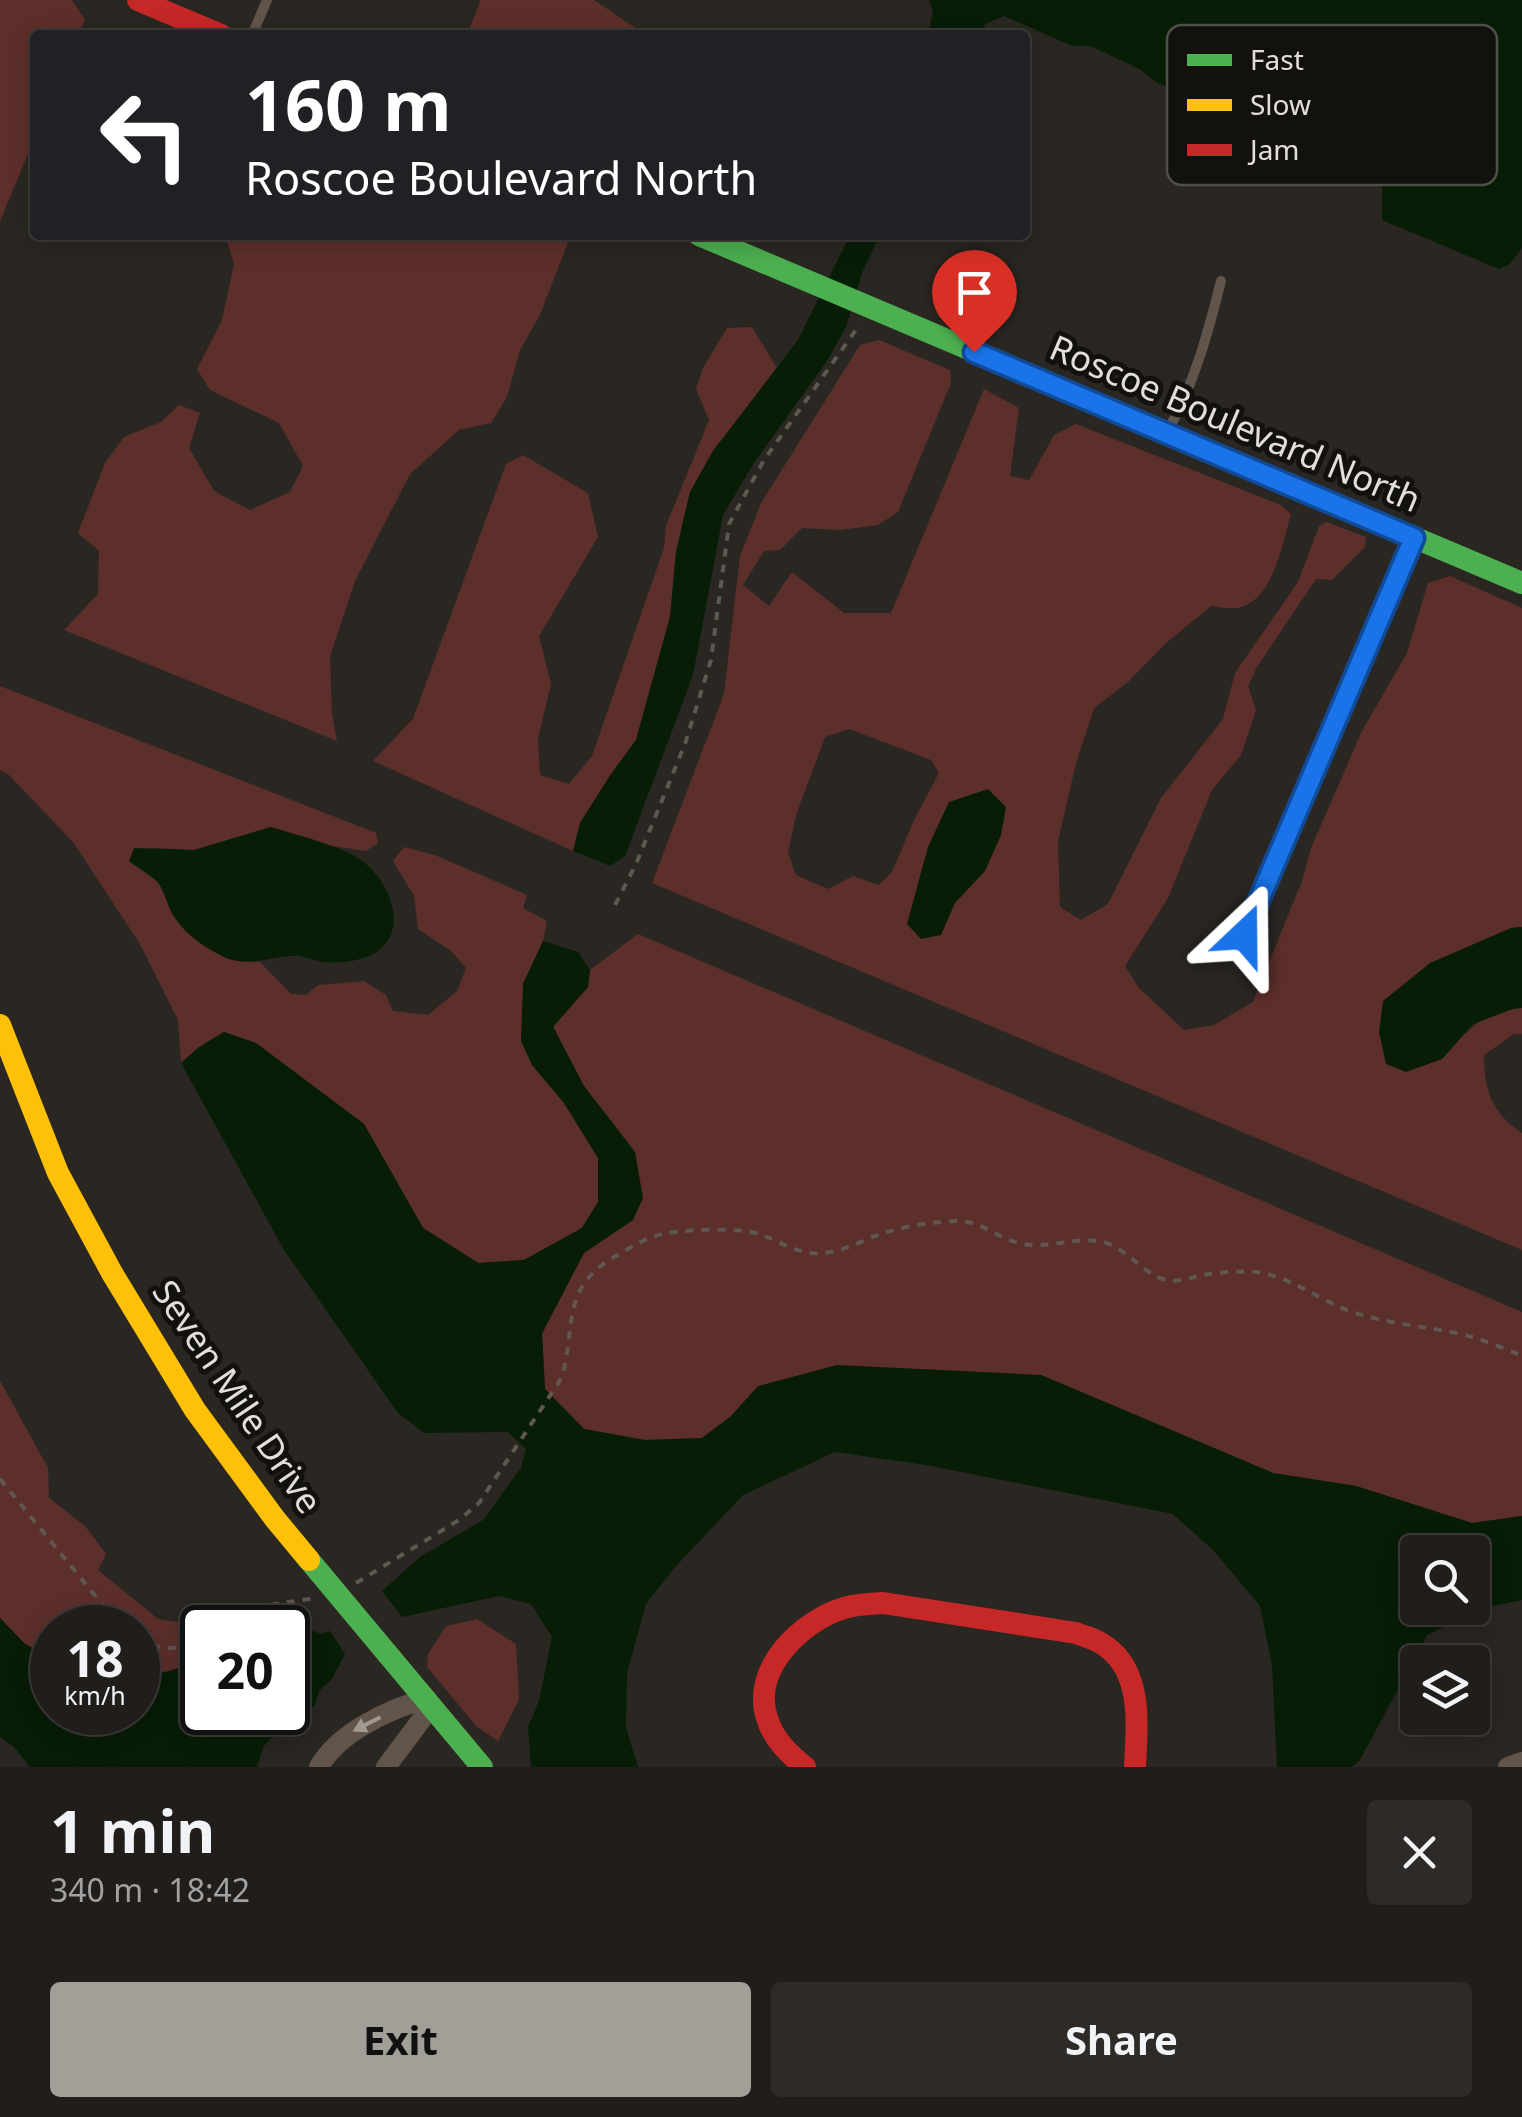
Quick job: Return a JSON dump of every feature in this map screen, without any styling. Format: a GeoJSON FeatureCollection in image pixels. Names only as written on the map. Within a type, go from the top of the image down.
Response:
{"type":"FeatureCollection","features":[{"type":"Feature","properties":{"kind":"street"},"geometry":{"type":"LineString","coordinates":[[138,0],[209,30]]}},
{"type":"Feature","properties":{"kind":"street","name":"Roscoe Boulevard North"},"geometry":{"type":"LineString","coordinates":[[711,240],[1522,583]]}},
{"type":"Feature","properties":{"kind":"street","name":"Seven Mile Drive"},"geometry":{"type":"LineString","coordinates":[[0,1024],[58,1173],[112,1273],[195,1410],[275,1519],[482,1767]]}},
{"type":"Feature","properties":{"kind":"street"},"geometry":{"type":"LineString","coordinates":[[805,1767],[791,1756],[768,1720],[764,1694],[767,1678],[787,1645],[804,1628],[851,1606],[883,1603],[1076,1632],[1102,1643],[1127,1670],[1135,1688],[1135,1767]]}},
{"type":"Feature","properties":{"kind":"street"},"geometry":{"type":"LineString","coordinates":[[319,1767],[348,1734],[400,1706],[427,1699],[422,1720],[386,1767]]}},
{"type":"Feature","properties":{"kind":"street"},"geometry":{"type":"LineString","coordinates":[[1508,1767],[1522,1762]]}},
{"type":"Feature","properties":{"kind":"lane"},"geometry":{"type":"LineString","coordinates":[[254,30],[267,0]]}},
{"type":"Feature","properties":{"kind":"lane"},"geometry":{"type":"LineString","coordinates":[[1166,433],[1179,412],[1207,338],[1221,281]]}},
{"type":"Feature","properties":{"kind":"lane"},"geometry":{"type":"LineString","coordinates":[[1244,935],[1414,538]]}},
{"type":"Feature","properties":{"kind":"path"},"geometry":{"type":"LineString","coordinates":[[614,904],[636,864],[684,744],[712,660],[729,524],[764,460],[863,305]]}},
{"type":"Feature","properties":{"kind":"path"},"geometry":{"type":"LineString","coordinates":[[275,1605],[337,1595],[459,1520],[479,1503],[565,1371],[576,1298],[588,1276],[654,1236],[676,1231],[736,1230],[758,1234],[801,1252],[824,1254],[883,1233],[954,1222],[970,1222],[1034,1246],[1088,1238],[1131,1256],[1166,1280],[1254,1272],[1281,1278],[1348,1311],[1468,1336],[1522,1356]]}},
{"type":"Feature","properties":{"kind":"path"},"geometry":{"type":"LineString","coordinates":[[0,1479],[103,1605]]}},
{"type":"Feature","properties":{"kind":"shaded area"},"geometry":{"type":"Polygon","coordinates":[[[0,0],[72,0],[85,20],[80,30],[30,30],[30,149],[0,221],[0,0]]]}},
{"type":"Feature","properties":{"kind":"shaded area"},"geometry":{"type":"Polygon","coordinates":[[[481,0],[594,0],[639,30],[469,30],[481,0]]]}},
{"type":"Feature","properties":{"kind":"shaded area"},"geometry":{"type":"Polygon","coordinates":[[[929,0],[1522,0],[1522,248],[1509,265],[1499,269],[1382,220],[1382,185],[1497,185],[1497,25],[1167,25],[1167,87],[1091,46],[1072,46],[1004,16],[985,24],[983,30],[929,30],[933,11],[929,0]]]}},
{"type":"Feature","properties":{"kind":"shaded area"},"geometry":{"type":"Polygon","coordinates":[[[227,240],[569,240],[539,317],[520,350],[507,397],[491,423],[459,430],[410,474],[355,581],[330,656],[337,741],[64,630],[98,594],[99,551],[78,533],[105,463],[124,437],[161,422],[179,405],[200,413],[189,448],[214,491],[250,510],[290,492],[303,466],[279,423],[210,390],[197,369],[222,320],[234,264],[227,240]]]}},
{"type":"Feature","properties":{"kind":"shaded area"},"geometry":{"type":"Polygon","coordinates":[[[848,240],[878,240],[862,273],[846,327],[827,361],[754,463],[723,515],[693,675],[625,856],[610,866],[573,851],[580,823],[636,740],[670,617],[676,552],[690,492],[713,451],[798,340],[848,240]]]}},
{"type":"Feature","properties":{"kind":"shaded area"},"geometry":{"type":"Polygon","coordinates":[[[752,327],[777,368],[713,451],[690,492],[676,552],[670,617],[636,740],[580,823],[573,851],[373,761],[413,719],[506,464],[523,455],[588,493],[598,537],[539,636],[551,684],[538,738],[540,775],[569,784],[592,756],[664,548],[666,526],[709,420],[696,389],[703,368],[727,328],[752,327]]]}},
{"type":"Feature","properties":{"kind":"shaded area"},"geometry":{"type":"Polygon","coordinates":[[[879,340],[950,370],[951,383],[898,512],[878,525],[840,530],[802,528],[780,550],[764,551],[743,585],[769,606],[792,572],[844,613],[891,613],[984,389],[1019,408],[1010,476],[1029,480],[1054,435],[1076,424],[1281,505],[1291,514],[1274,570],[1259,595],[1236,608],[1211,606],[1094,708],[1076,763],[1058,841],[1060,907],[1081,920],[1108,904],[1161,798],[1223,719],[1235,673],[1298,582],[1319,526],[1327,522],[1366,537],[1365,547],[1332,580],[1316,579],[1257,667],[1248,686],[1256,710],[1241,755],[1212,790],[1168,898],[1125,966],[1139,988],[1184,1030],[1214,1025],[1253,1002],[1302,881],[1311,848],[1362,731],[1407,653],[1428,583],[1450,576],[1522,608],[1522,927],[1511,928],[1442,1059],[1486,1018],[1522,1008],[1522,1034],[1514,1034],[1484,1055],[1492,1100],[1503,1117],[1522,1133],[1522,1250],[652,883],[724,694],[740,556],[761,503],[860,345],[879,340]],[[849,729],[825,737],[796,815],[788,853],[796,875],[828,889],[853,876],[879,885],[892,872],[939,773],[931,760],[849,729]]]}},
{"type":"Feature","properties":{"kind":"shaded area"},"geometry":{"type":"Polygon","coordinates":[[[0,686],[376,833],[378,843],[366,851],[326,845],[271,827],[194,850],[151,848],[129,861],[159,883],[173,916],[227,959],[260,962],[291,994],[306,995],[318,985],[364,981],[386,995],[393,1011],[428,1015],[457,991],[466,968],[451,951],[418,929],[414,896],[393,861],[404,847],[435,855],[527,895],[523,908],[547,921],[543,941],[523,984],[532,1065],[564,1103],[598,1158],[598,1202],[582,1228],[524,1260],[479,1263],[423,1228],[364,1124],[256,1043],[224,1032],[181,1063],[178,1020],[140,944],[73,842],[0,770],[0,686]]]}},
{"type":"Feature","properties":{"kind":"shaded area"},"geometry":{"type":"Polygon","coordinates":[[[988,789],[1006,807],[1001,835],[985,871],[955,903],[941,935],[921,939],[907,924],[928,847],[949,802],[988,789]]]}},
{"type":"Feature","properties":{"kind":"shaded area"},"geometry":{"type":"Polygon","coordinates":[[[271,827],[337,848],[371,868],[389,896],[393,912],[388,941],[377,952],[337,962],[299,956],[244,962],[224,957],[188,933],[172,913],[156,881],[129,861],[134,848],[194,850],[271,827]]]}},
{"type":"Feature","properties":{"kind":"shaded area"},"geometry":{"type":"Polygon","coordinates":[[[1522,927],[1522,1008],[1473,1024],[1442,1059],[1406,1072],[1386,1064],[1379,1032],[1383,1001],[1430,963],[1511,928],[1522,927]]]}},
{"type":"Feature","properties":{"kind":"shaded area"},"geometry":{"type":"Polygon","coordinates":[[[638,934],[1522,1312],[1522,1516],[1472,1523],[1356,1486],[1273,1473],[1041,1375],[759,1386],[730,1417],[702,1438],[645,1440],[584,1429],[545,1389],[542,1334],[584,1253],[633,1220],[635,1152],[584,1086],[553,1026],[588,987],[590,970],[638,934]]]}},
{"type":"Feature","properties":{"kind":"shaded area"},"geometry":{"type":"Polygon","coordinates":[[[543,941],[578,952],[590,970],[588,987],[553,1027],[584,1086],[635,1152],[643,1198],[633,1220],[584,1253],[542,1333],[545,1389],[584,1429],[645,1440],[702,1438],[730,1417],[758,1386],[837,1365],[1041,1375],[1273,1473],[1356,1486],[1472,1523],[1522,1516],[1522,1600],[1490,1607],[1490,1535],[1400,1535],[1400,1625],[1447,1625],[1427,1635],[1422,1645],[1400,1645],[1400,1685],[1360,1760],[1352,1767],[1277,1767],[1272,1665],[1260,1606],[1214,1551],[1173,1514],[926,1465],[835,1452],[743,1495],[646,1604],[627,1673],[626,1728],[638,1767],[531,1767],[528,1727],[539,1701],[552,1637],[531,1604],[499,1596],[402,1617],[382,1591],[420,1557],[483,1520],[521,1468],[526,1449],[508,1432],[424,1433],[398,1413],[284,1250],[181,1063],[224,1032],[256,1043],[364,1124],[423,1228],[478,1263],[524,1260],[582,1228],[598,1202],[598,1158],[564,1103],[532,1065],[521,1041],[523,984],[543,941]]]}},
{"type":"Feature","properties":{"kind":"shaded area"},"geometry":{"type":"Polygon","coordinates":[[[0,1381],[48,1468],[49,1498],[85,1526],[106,1554],[98,1570],[141,1605],[30,1605],[30,1647],[0,1618],[0,1381]]]}},
{"type":"Feature","properties":{"kind":"shaded area"},"geometry":{"type":"Polygon","coordinates":[[[0,1618],[30,1647],[30,1735],[160,1735],[160,1673],[180,1668],[180,1735],[274,1735],[264,1746],[257,1767],[30,1767],[0,1737],[0,1618]]]}},
{"type":"Feature","properties":{"kind":"shaded area"},"geometry":{"type":"Polygon","coordinates":[[[160,1619],[180,1622],[180,1667],[160,1672],[160,1619]]]}},
{"type":"Feature","properties":{"kind":"shaded area"},"geometry":{"type":"Polygon","coordinates":[[[477,1619],[516,1644],[519,1699],[498,1741],[476,1726],[427,1667],[428,1654],[446,1626],[477,1619]]]}},
{"type":"Feature","properties":{"kind":"shaded area"},"geometry":{"type":"Polygon","coordinates":[[[310,1630],[321,1634],[330,1631],[345,1654],[332,1679],[319,1691],[310,1710],[310,1630]]]}},
{"type":"Feature","properties":{"kind":"traffic: fast"},"geometry":{"type":"LineString","coordinates":[[711,240],[1522,583]]}},
{"type":"Feature","properties":{"kind":"traffic: fast"},"geometry":{"type":"LineString","coordinates":[[309,1560],[482,1767]]}},
{"type":"Feature","properties":{"kind":"traffic: slow"},"geometry":{"type":"LineString","coordinates":[[0,1025],[58,1173],[112,1273],[195,1410],[309,1560]]}},
{"type":"Feature","properties":{"kind":"traffic: jam"},"geometry":{"type":"LineString","coordinates":[[138,0],[209,30]]}},
{"type":"Feature","properties":{"kind":"traffic: jam"},"geometry":{"type":"LineString","coordinates":[[805,1767],[777,1739],[767,1718],[766,1682],[773,1665],[797,1636],[828,1614],[883,1603],[1076,1633],[1099,1642],[1114,1653],[1131,1681],[1136,1715],[1135,1767]]}},
{"type":"Feature","properties":{"kind":"route"},"geometry":{"type":"LineString","coordinates":[[974,352],[1414,538],[1244,935]]}}]}
